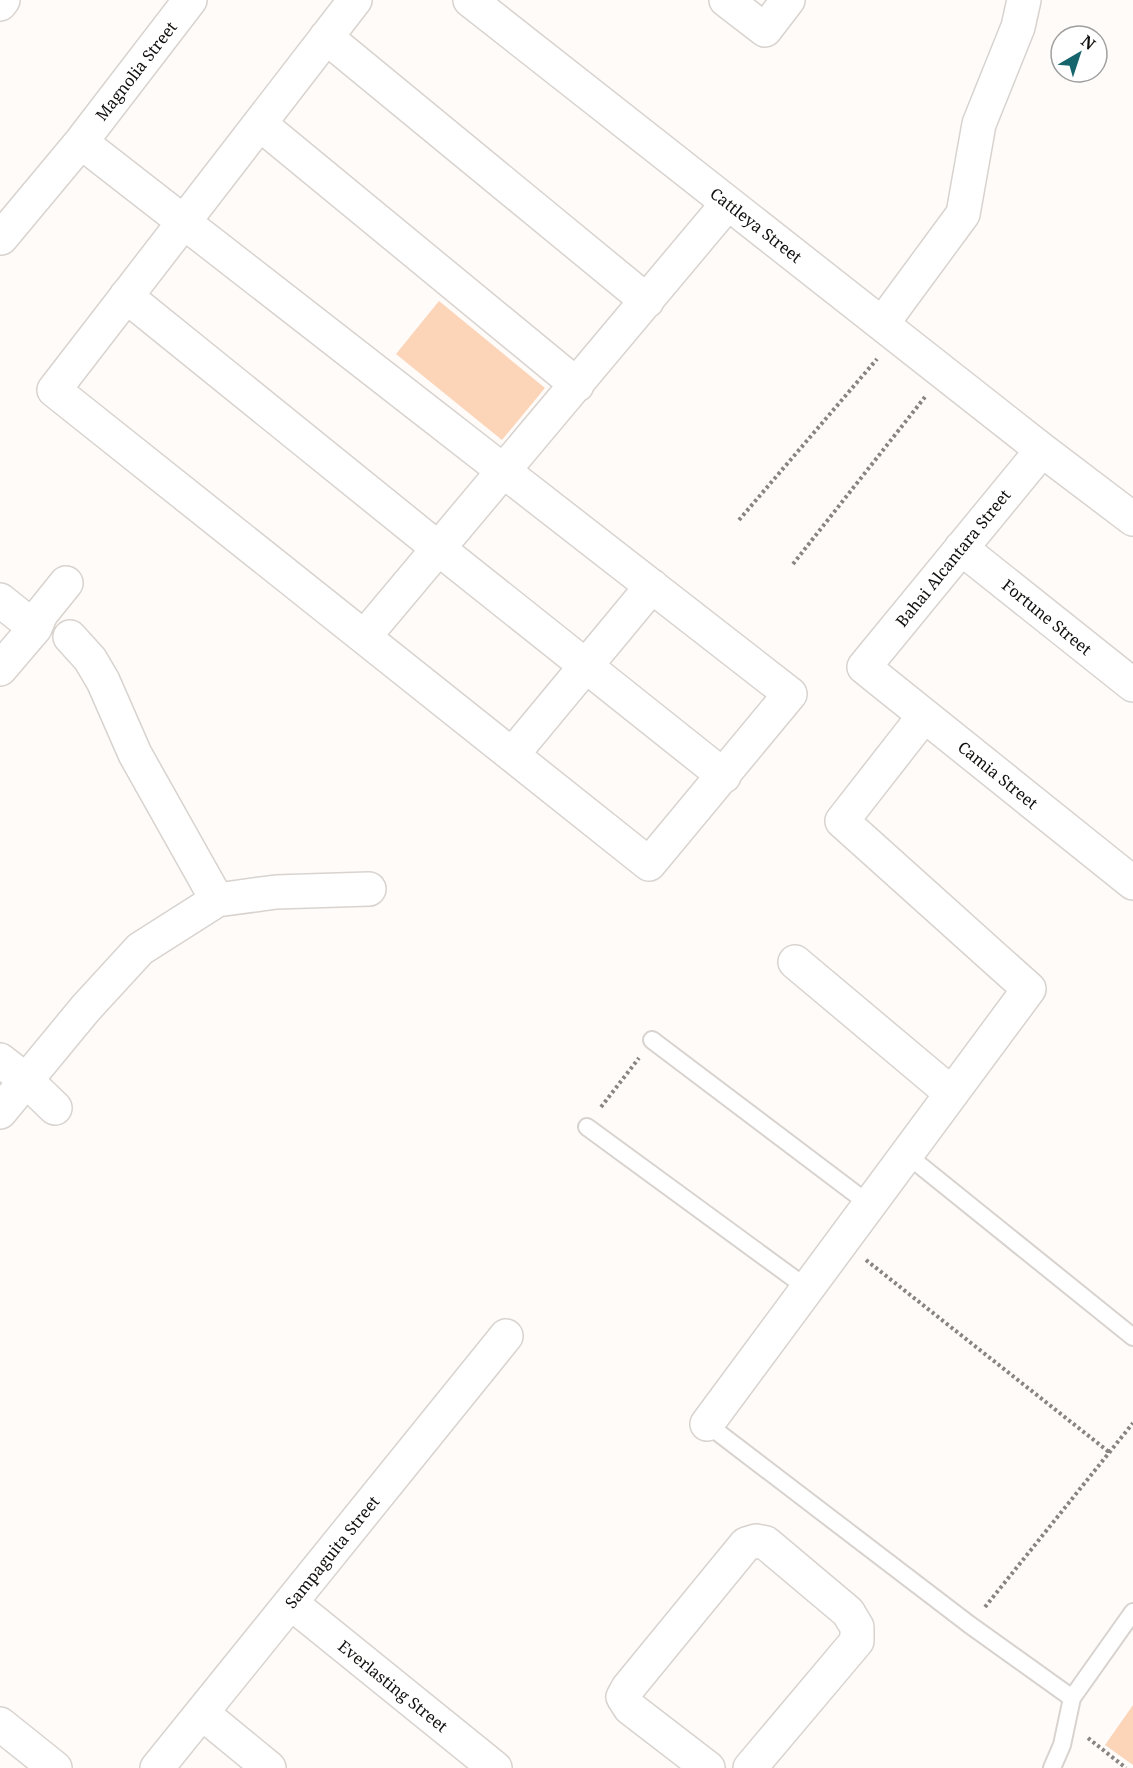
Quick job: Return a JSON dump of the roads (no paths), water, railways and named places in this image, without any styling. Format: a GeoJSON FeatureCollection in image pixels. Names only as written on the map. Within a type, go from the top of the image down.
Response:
{"type":"FeatureCollection","features":[{"type":"Feature","properties":{"kind":"street"},"geometry":{"type":"LineString","coordinates":[[0,4],[3,0]]}},
{"type":"Feature","properties":{"kind":"street","name":"Magnolia Street"},"geometry":{"type":"LineString","coordinates":[[1,238],[81,142],[190,0]]}},
{"type":"Feature","properties":{"kind":"street"},"geometry":{"type":"LineString","coordinates":[[81,142],[183,222],[505,471],[790,694],[649,864],[54,390],[183,222],[260,124],[355,0]]}},
{"type":"Feature","properties":{"kind":"street","name":"Cattleya Street"},"geometry":{"type":"LineString","coordinates":[[470,0],[1042,450],[1130,510]]}},
{"type":"Feature","properties":{"kind":"street"},"geometry":{"type":"LineString","coordinates":[[726,0],[765,30],[788,0]]}},
{"type":"Feature","properties":{"kind":"street"},"geometry":{"type":"LineString","coordinates":[[890,330],[963,214],[979,124],[1018,27],[1024,0]]}},
{"type":"Feature","properties":{"kind":"street"},"geometry":{"type":"LineString","coordinates":[[326,37],[646,301]]}},
{"type":"Feature","properties":{"kind":"street"},"geometry":{"type":"LineString","coordinates":[[260,124],[577,385]]}},
{"type":"Feature","properties":{"kind":"street"},"geometry":{"type":"LineString","coordinates":[[364,637],[728,203]]}},
{"type":"Feature","properties":{"kind":"street"},"geometry":{"type":"LineString","coordinates":[[126,296],[724,776]]}},
{"type":"Feature","properties":{"kind":"street","name":"Bahai Alcantara Street"},"geometry":{"type":"LineString","coordinates":[[864,667],[1042,450]]}},
{"type":"Feature","properties":{"kind":"street","name":"Fortune Street"},"geometry":{"type":"LineString","coordinates":[[961,548],[1133,685]]}},
{"type":"Feature","properties":{"kind":"street"},"geometry":{"type":"LineString","coordinates":[[0,669],[35,628],[41,614],[66,583]]}},
{"type":"Feature","properties":{"kind":"street"},"geometry":{"type":"LineString","coordinates":[[512,755],[652,586]]}},
{"type":"Feature","properties":{"kind":"street"},"geometry":{"type":"LineString","coordinates":[[0,600],[35,628]]}},
{"type":"Feature","properties":{"kind":"street"},"geometry":{"type":"LineString","coordinates":[[70,637],[90,658],[103,681],[135,754],[217,900]]}},
{"type":"Feature","properties":{"kind":"street","name":"Camia Street"},"geometry":{"type":"LineString","coordinates":[[864,667],[1133,883]]}},
{"type":"Feature","properties":{"kind":"street"},"geometry":{"type":"LineString","coordinates":[[707,1424],[1029,988],[842,821],[924,716]]}},
{"type":"Feature","properties":{"kind":"street"},"geometry":{"type":"LineString","coordinates":[[0,1112],[85,1009],[140,949],[217,900],[276,892],[369,889]]}},
{"type":"Feature","properties":{"kind":"street"},"geometry":{"type":"LineString","coordinates":[[795,962],[951,1093]]}},
{"type":"Feature","properties":{"kind":"street"},"geometry":{"type":"LineString","coordinates":[[0,1060],[27,1081],[55,1108]]}},
{"type":"Feature","properties":{"kind":"street","name":"Sampaguita Street"},"geometry":{"type":"LineString","coordinates":[[157,1768],[506,1336]]}},
{"type":"Feature","properties":{"kind":"street"},"geometry":{"type":"LineString","coordinates":[[708,1768],[630,1708],[623,1697],[747,1544],[756,1541],[766,1543],[848,1612],[858,1627],[857,1641],[750,1768]]}},
{"type":"Feature","properties":{"kind":"street","name":"Everlasting Street"},"geometry":{"type":"LineString","coordinates":[[291,1603],[495,1768]]}},
{"type":"Feature","properties":{"kind":"street"},"geometry":{"type":"LineString","coordinates":[[202,1713],[269,1768]]}},
{"type":"Feature","properties":{"kind":"street"},"geometry":{"type":"LineString","coordinates":[[0,1724],[55,1768]]}},
{"type":"Feature","properties":{"kind":"lane"},"geometry":{"type":"LineString","coordinates":[[652,1040],[869,1204]]}},
{"type":"Feature","properties":{"kind":"lane"},"geometry":{"type":"LineString","coordinates":[[586,1127],[807,1288]]}},
{"type":"Feature","properties":{"kind":"lane"},"geometry":{"type":"LineString","coordinates":[[906,1154],[1133,1337]]}},
{"type":"Feature","properties":{"kind":"lane"},"geometry":{"type":"LineString","coordinates":[[707,1424],[970,1625],[1072,1698]]}},
{"type":"Feature","properties":{"kind":"lane"},"geometry":{"type":"LineString","coordinates":[[1052,1768],[1062,1745],[1072,1698],[1133,1612]]}}]}
